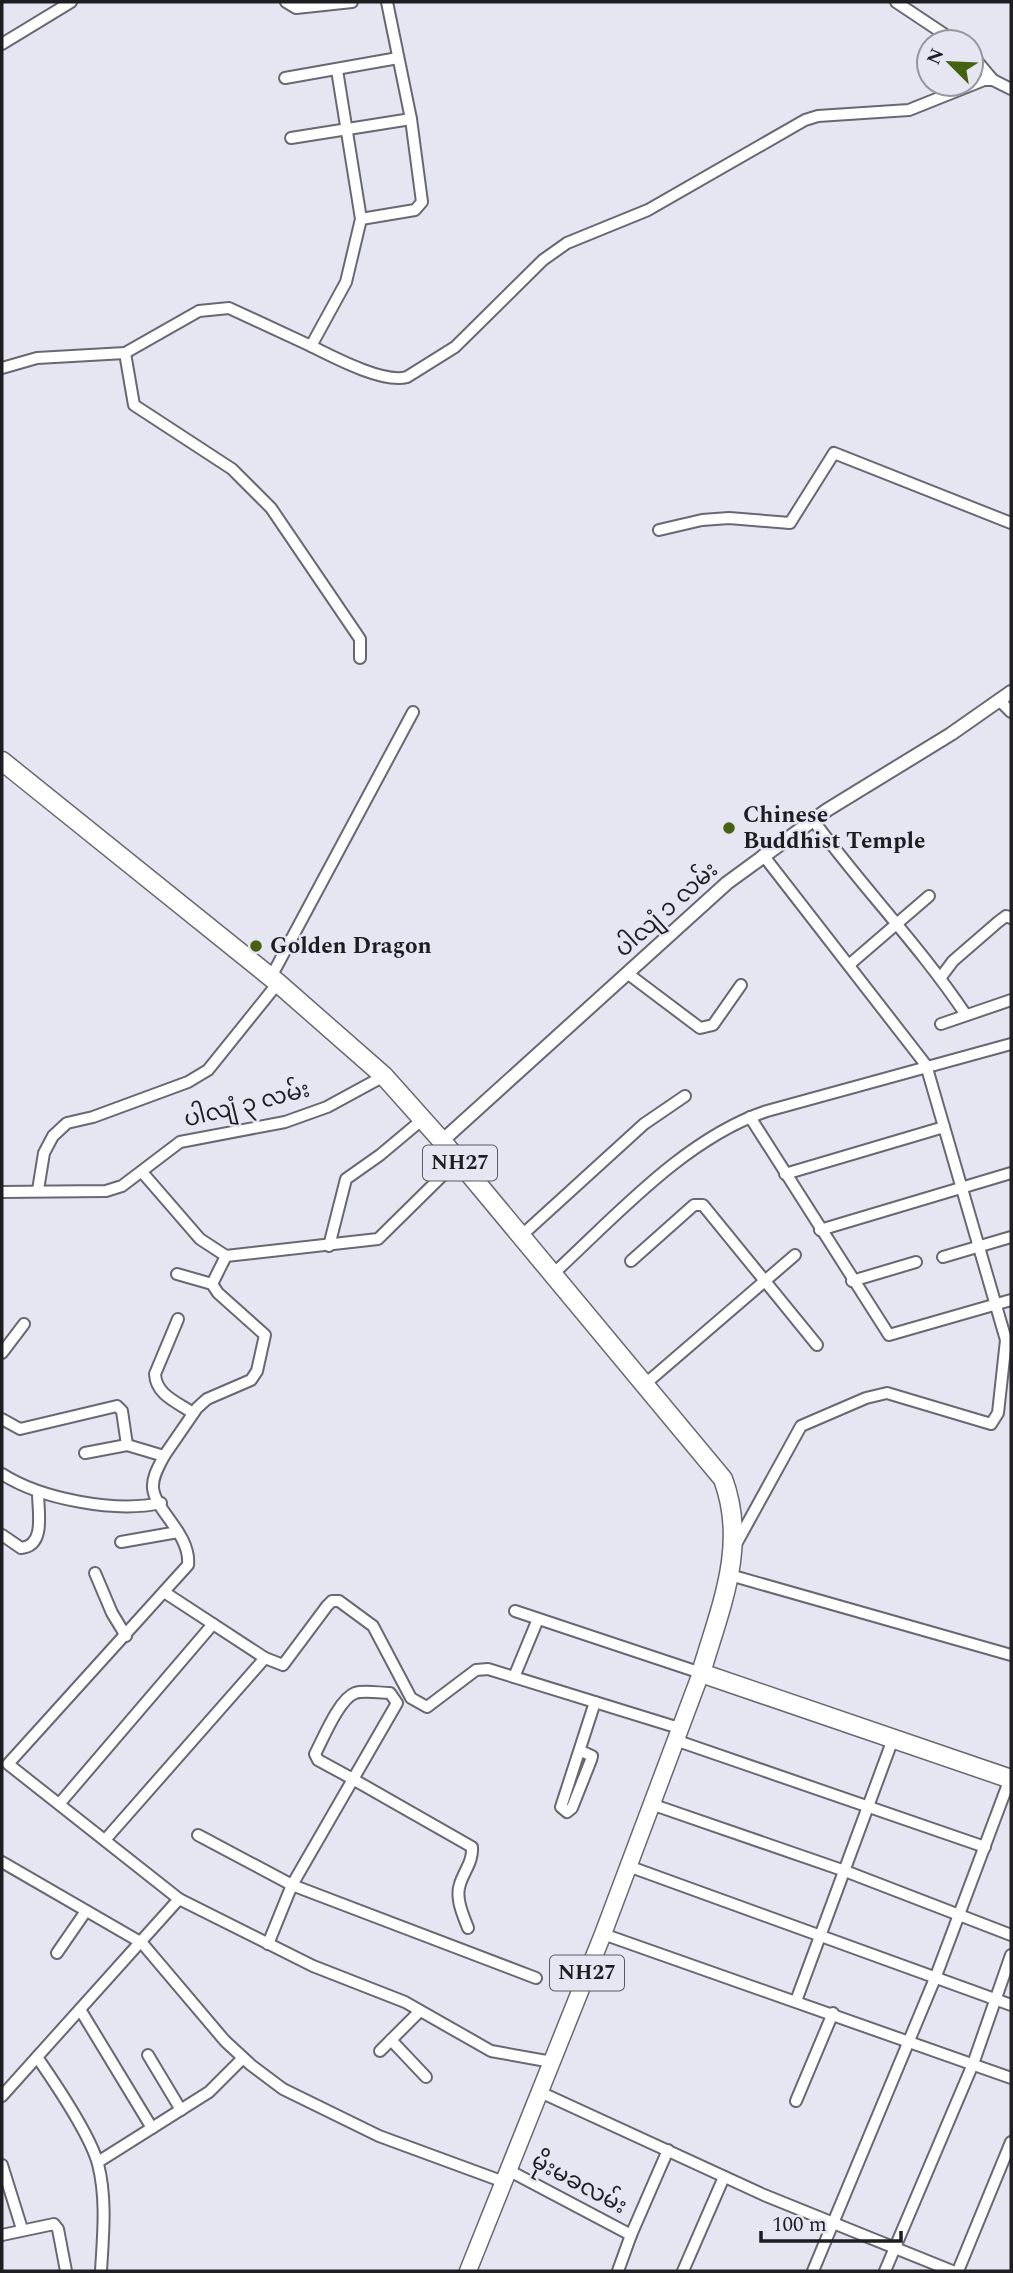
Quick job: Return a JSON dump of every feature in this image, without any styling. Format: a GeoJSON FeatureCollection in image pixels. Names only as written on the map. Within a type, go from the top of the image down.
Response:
{"type":"FeatureCollection","features":[{"type":"Feature","properties":{"kind":"highway","name":"NH27"},"geometry":{"type":"LineString","coordinates":[[2,761],[274,980],[384,1076],[442,1141],[723,1479],[734,1522],[734,1548],[730,1575],[701,1673]]}},
{"type":"Feature","properties":{"kind":"highway"},"geometry":{"type":"LineString","coordinates":[[701,1673],[1011,1778]]}},
{"type":"Feature","properties":{"kind":"main road","name":"NH27"},"geometry":{"type":"LineString","coordinates":[[468,2271],[603,1934],[701,1673]]}},
{"type":"Feature","properties":{"kind":"street"},"geometry":{"type":"LineString","coordinates":[[2,44],[71,2]]}},
{"type":"Feature","properties":{"kind":"street"},"geometry":{"type":"LineString","coordinates":[[286,2],[296,8],[352,2]]}},
{"type":"Feature","properties":{"kind":"street"},"geometry":{"type":"LineString","coordinates":[[361,219],[415,210],[420,206],[411,119],[387,2]]}},
{"type":"Feature","properties":{"kind":"street"},"geometry":{"type":"LineString","coordinates":[[896,2],[935,28]]}},
{"type":"Feature","properties":{"kind":"street"},"geometry":{"type":"LineString","coordinates":[[285,78],[398,58]]}},
{"type":"Feature","properties":{"kind":"street"},"geometry":{"type":"LineString","coordinates":[[311,346],[346,282],[361,219],[337,70]]}},
{"type":"Feature","properties":{"kind":"street"},"geometry":{"type":"LineString","coordinates":[[985,71],[993,80],[1011,89]]}},
{"type":"Feature","properties":{"kind":"street"},"geometry":{"type":"LineString","coordinates":[[2,368],[37,358],[125,353],[199,310],[229,308],[367,370],[399,380],[455,347],[543,260],[567,243],[648,210],[805,120],[818,116],[909,110],[972,84],[993,80]]}},
{"type":"Feature","properties":{"kind":"street"},"geometry":{"type":"LineString","coordinates":[[291,138],[411,119]]}},
{"type":"Feature","properties":{"kind":"street"},"geometry":{"type":"LineString","coordinates":[[125,353],[135,405],[232,469],[271,508],[360,639],[360,659]]}},
{"type":"Feature","properties":{"kind":"street"},"geometry":{"type":"LineString","coordinates":[[659,530],[702,520],[729,518],[790,523],[834,453],[1011,523]]}},
{"type":"Feature","properties":{"kind":"street","name":"ပါလျံ ၁ လမ်း"},"geometry":{"type":"LineString","coordinates":[[442,1141],[627,973],[763,855],[1011,692]]}},
{"type":"Feature","properties":{"kind":"street"},"geometry":{"type":"LineString","coordinates":[[999,701],[1011,712]]}},
{"type":"Feature","properties":{"kind":"street"},"geometry":{"type":"LineString","coordinates":[[38,1190],[44,1153],[53,1136],[67,1123],[93,1117],[188,1082],[208,1070],[274,980],[413,712]]}},
{"type":"Feature","properties":{"kind":"street"},"geometry":{"type":"LineString","coordinates":[[813,820],[851,872],[941,977],[966,1014]]}},
{"type":"Feature","properties":{"kind":"street"},"geometry":{"type":"LineString","coordinates":[[734,1548],[801,1426],[866,1398],[887,1393],[991,1424],[995,1421],[1009,1340],[978,1246],[926,1065],[763,855]]}},
{"type":"Feature","properties":{"kind":"street"},"geometry":{"type":"LineString","coordinates":[[850,964],[929,896]]}},
{"type":"Feature","properties":{"kind":"street"},"geometry":{"type":"LineString","coordinates":[[941,977],[953,961],[1006,916],[1011,918]]}},
{"type":"Feature","properties":{"kind":"street"},"geometry":{"type":"LineString","coordinates":[[627,973],[700,1028],[713,1025],[741,985]]}},
{"type":"Feature","properties":{"kind":"street"},"geometry":{"type":"LineString","coordinates":[[941,1024],[1011,1000]]}},
{"type":"Feature","properties":{"kind":"street"},"geometry":{"type":"LineString","coordinates":[[553,1274],[656,1179],[720,1132],[750,1116],[926,1065],[1011,1044]]}},
{"type":"Feature","properties":{"kind":"street","name":"ပါလျံ ၃ လမ်း"},"geometry":{"type":"LineString","coordinates":[[2,1192],[106,1191],[122,1185],[142,1172],[180,1142],[285,1122],[327,1107],[384,1076]]}},
{"type":"Feature","properties":{"kind":"street"},"geometry":{"type":"LineString","coordinates":[[521,1236],[644,1124],[685,1096]]}},
{"type":"Feature","properties":{"kind":"street"},"geometry":{"type":"LineString","coordinates":[[750,1116],[852,1281],[889,1335],[1011,1300]]}},
{"type":"Feature","properties":{"kind":"street"},"geometry":{"type":"LineString","coordinates":[[329,1246],[346,1179],[380,1156],[423,1119]]}},
{"type":"Feature","properties":{"kind":"street"},"geometry":{"type":"LineString","coordinates":[[785,1174],[944,1127]]}},
{"type":"Feature","properties":{"kind":"street"},"geometry":{"type":"LineString","coordinates":[[142,1172],[200,1239],[226,1256],[378,1239],[446,1172]]}},
{"type":"Feature","properties":{"kind":"street"},"geometry":{"type":"LineString","coordinates":[[820,1230],[1011,1173]]}},
{"type":"Feature","properties":{"kind":"street"},"geometry":{"type":"LineString","coordinates":[[631,1261],[694,1205],[703,1205],[817,1345]]}},
{"type":"Feature","properties":{"kind":"street"},"geometry":{"type":"LineString","coordinates":[[943,1256],[1011,1237]]}},
{"type":"Feature","properties":{"kind":"street"},"geometry":{"type":"LineString","coordinates":[[644,1385],[795,1255]]}},
{"type":"Feature","properties":{"kind":"street"},"geometry":{"type":"LineString","coordinates":[[212,1284],[226,1256]]}},
{"type":"Feature","properties":{"kind":"street"},"geometry":{"type":"LineString","coordinates":[[852,1281],[916,1262]]}},
{"type":"Feature","properties":{"kind":"street"},"geometry":{"type":"LineString","coordinates":[[177,1274],[212,1284],[218,1293],[265,1335],[257,1371],[251,1380],[207,1399],[194,1413],[164,1457],[152,1485],[178,1532],[188,1564],[8,1764],[179,1899],[268,1944],[405,2002],[491,2050],[552,2062]]}},
{"type":"Feature","properties":{"kind":"street"},"geometry":{"type":"LineString","coordinates":[[178,1319],[155,1374],[155,1382],[161,1392],[194,1413]]}},
{"type":"Feature","properties":{"kind":"street"},"geometry":{"type":"LineString","coordinates":[[2,1353],[24,1324]]}},
{"type":"Feature","properties":{"kind":"street"},"geometry":{"type":"LineString","coordinates":[[2,1419],[20,1429],[117,1406],[122,1411],[127,1445]]}},
{"type":"Feature","properties":{"kind":"street"},"geometry":{"type":"LineString","coordinates":[[85,1453],[127,1445],[164,1457]]}},
{"type":"Feature","properties":{"kind":"street"},"geometry":{"type":"LineString","coordinates":[[2,1474],[38,1493],[137,1509],[161,1503]]}},
{"type":"Feature","properties":{"kind":"street"},"geometry":{"type":"LineString","coordinates":[[2,1535],[22,1548],[34,1543],[38,1535],[38,1493]]}},
{"type":"Feature","properties":{"kind":"street"},"geometry":{"type":"LineString","coordinates":[[121,1542],[178,1532]]}},
{"type":"Feature","properties":{"kind":"street"},"geometry":{"type":"LineString","coordinates":[[95,1573],[112,1613],[126,1636]]}},
{"type":"Feature","properties":{"kind":"street"},"geometry":{"type":"LineString","coordinates":[[730,1575],[1011,1655]]}},
{"type":"Feature","properties":{"kind":"street"},"geometry":{"type":"LineString","coordinates":[[164,1592],[265,1657],[283,1665],[327,1606],[332,1601],[339,1601],[373,1626],[411,1698],[421,1706]]}},
{"type":"Feature","properties":{"kind":"street"},"geometry":{"type":"LineString","coordinates":[[515,1611],[701,1673]]}},
{"type":"Feature","properties":{"kind":"street"},"geometry":{"type":"LineString","coordinates":[[514,1677],[538,1619]]}},
{"type":"Feature","properties":{"kind":"street"},"geometry":{"type":"LineString","coordinates":[[60,1803],[213,1624]]}},
{"type":"Feature","properties":{"kind":"street"},"geometry":{"type":"LineString","coordinates":[[105,1840],[265,1657]]}},
{"type":"Feature","properties":{"kind":"street"},"geometry":{"type":"LineString","coordinates":[[468,1928],[460,1904],[459,1886],[472,1857],[472,1847],[318,1760],[315,1755],[342,1705],[355,1693],[390,1693],[427,1707],[476,1670],[488,1669],[595,1702],[869,1807],[985,1847]]}},
{"type":"Feature","properties":{"kind":"street"},"geometry":{"type":"LineString","coordinates":[[268,1944],[292,1885],[395,1707],[395,1697]]}},
{"type":"Feature","properties":{"kind":"street"},"geometry":{"type":"LineString","coordinates":[[581,1751],[592,1756],[572,1808],[567,1812],[561,1807],[595,1702]]}},
{"type":"Feature","properties":{"kind":"street"},"geometry":{"type":"LineString","coordinates":[[796,2000],[893,1739]]}},
{"type":"Feature","properties":{"kind":"street"},"geometry":{"type":"LineString","coordinates":[[813,2271],[961,1915],[1011,1778]]}},
{"type":"Feature","properties":{"kind":"street"},"geometry":{"type":"LineString","coordinates":[[651,1804],[845,1871],[1011,1935]]}},
{"type":"Feature","properties":{"kind":"street"},"geometry":{"type":"LineString","coordinates":[[198,1835],[292,1885],[536,1978]]}},
{"type":"Feature","properties":{"kind":"street","name":"မိုးမခလမ်း"},"geometry":{"type":"LineString","coordinates":[[2,1862],[142,1943],[243,2058],[284,2089],[379,2136],[506,2176],[631,2235]]}},
{"type":"Feature","properties":{"kind":"street"},"geometry":{"type":"LineString","coordinates":[[628,1866],[1011,2005]]}},
{"type":"Feature","properties":{"kind":"street"},"geometry":{"type":"LineString","coordinates":[[2,2096],[179,1899]]}},
{"type":"Feature","properties":{"kind":"street"},"geometry":{"type":"LineString","coordinates":[[57,1953],[86,1910]]}},
{"type":"Feature","properties":{"kind":"street"},"geometry":{"type":"LineString","coordinates":[[603,1934],[1011,2078]]}},
{"type":"Feature","properties":{"kind":"street"},"geometry":{"type":"LineString","coordinates":[[885,2271],[973,2064],[1011,1955]]}},
{"type":"Feature","properties":{"kind":"street"},"geometry":{"type":"LineString","coordinates":[[81,2011],[152,2128]]}},
{"type":"Feature","properties":{"kind":"street"},"geometry":{"type":"LineString","coordinates":[[380,2051],[420,2011]]}},
{"type":"Feature","properties":{"kind":"street"},"geometry":{"type":"LineString","coordinates":[[796,2101],[834,2014]]}},
{"type":"Feature","properties":{"kind":"street"},"geometry":{"type":"LineString","coordinates":[[391,2040],[426,2077]]}},
{"type":"Feature","properties":{"kind":"street"},"geometry":{"type":"LineString","coordinates":[[148,2055],[181,2110]]}},
{"type":"Feature","properties":{"kind":"street"},"geometry":{"type":"LineString","coordinates":[[37,2057],[63,2094],[98,2162],[104,2204],[101,2271]]}},
{"type":"Feature","properties":{"kind":"street"},"geometry":{"type":"LineString","coordinates":[[98,2162],[209,2092],[243,2058]]}},
{"type":"Feature","properties":{"kind":"street"},"geometry":{"type":"LineString","coordinates":[[540,2092],[724,2177],[952,2271]]}},
{"type":"Feature","properties":{"kind":"street"},"geometry":{"type":"LineString","coordinates":[[958,2271],[1011,2142]]}},
{"type":"Feature","properties":{"kind":"street"},"geometry":{"type":"LineString","coordinates":[[618,2271],[668,2150]]}},
{"type":"Feature","properties":{"kind":"street"},"geometry":{"type":"LineString","coordinates":[[2,2165],[22,2230]]}},
{"type":"Feature","properties":{"kind":"street"},"geometry":{"type":"LineString","coordinates":[[683,2271],[724,2177]]}},
{"type":"Feature","properties":{"kind":"street"},"geometry":{"type":"LineString","coordinates":[[2,2235],[54,2224],[58,2229],[66,2271]]}},
{"type":"Feature","properties":{"kind":"place","name":"Chinese Buddhist Temple"},"geometry":{"type":"Point","coordinates":[729,828]}},
{"type":"Feature","properties":{"kind":"place","name":"Golden Dragon"},"geometry":{"type":"Point","coordinates":[256,946]}}]}
